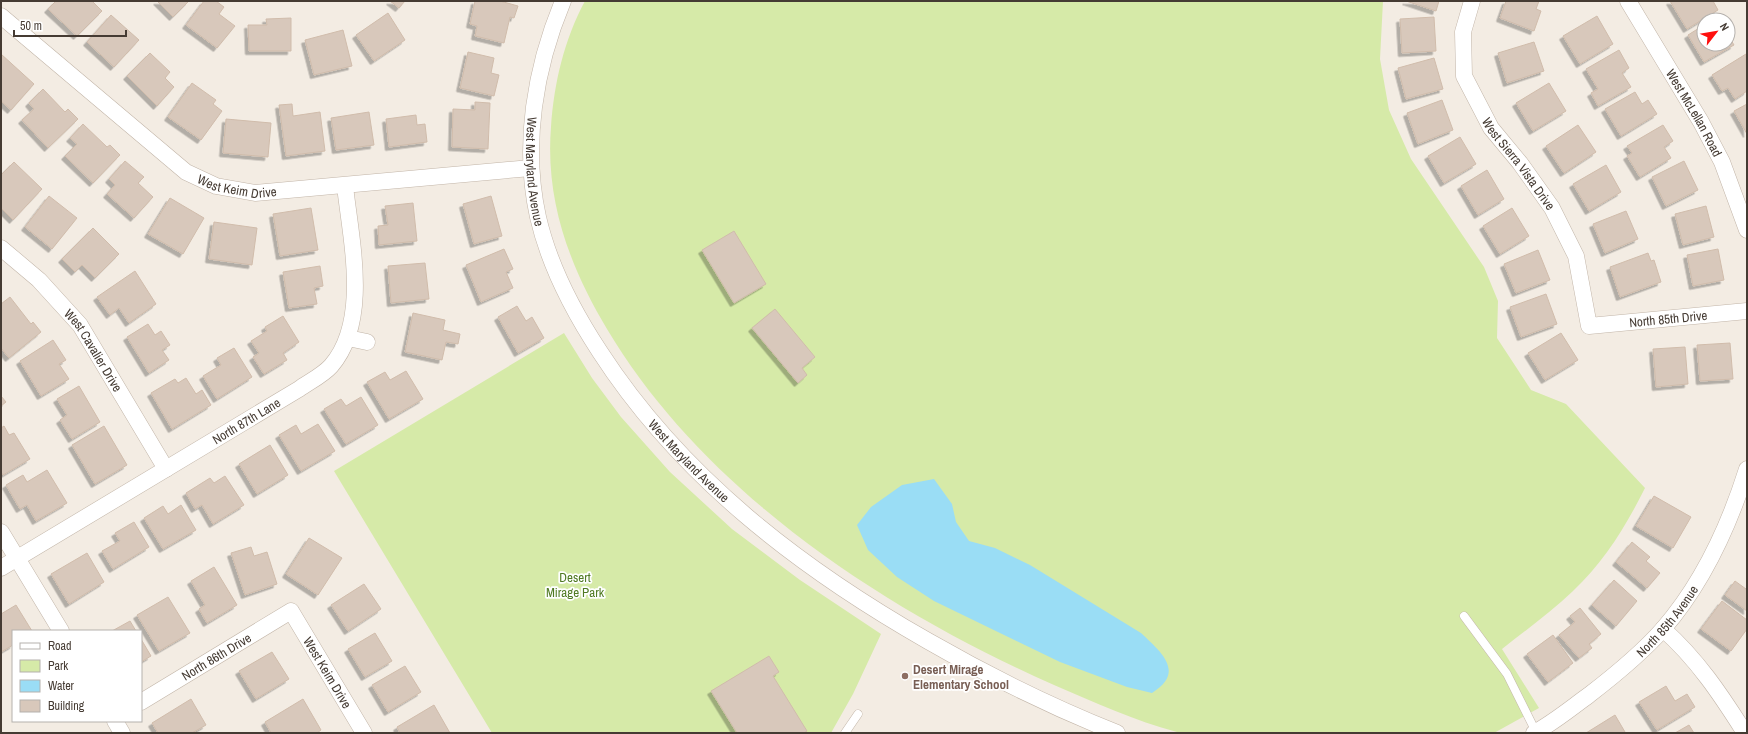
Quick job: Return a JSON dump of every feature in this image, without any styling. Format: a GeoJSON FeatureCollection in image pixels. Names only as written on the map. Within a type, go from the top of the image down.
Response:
{"type":"FeatureCollection","features":[{"type":"Feature","properties":{"kind":"street","name":"West Maryland Avenue"},"geometry":{"type":"LineString","coordinates":[[564,1],[550,37],[535,98],[532,124],[531,168],[538,217],[554,264],[570,301],[605,360],[637,405],[708,483],[752,522],[827,579],[896,623],[1014,687],[1117,733]]}},
{"type":"Feature","properties":{"kind":"street","name":"West Sierra Vista Drive"},"geometry":{"type":"LineString","coordinates":[[1472,1],[1463,32],[1464,76],[1491,128],[1520,163],[1552,208],[1576,256],[1589,326]]}},
{"type":"Feature","properties":{"kind":"street","name":"West McLellan Road"},"geometry":{"type":"LineString","coordinates":[[1628,1],[1701,122],[1722,162],[1747,230]]}},
{"type":"Feature","properties":{"kind":"street","name":"West Keim Drive"},"geometry":{"type":"LineString","coordinates":[[1,16],[186,172],[216,186],[255,193],[531,168]]}},
{"type":"Feature","properties":{"kind":"street","name":"North 87th Lane"},"geometry":{"type":"LineString","coordinates":[[1,568],[305,385],[330,366],[348,338],[354,313],[356,289],[345,186]]}},
{"type":"Feature","properties":{"kind":"street","name":"West Cavalier Drive"},"geometry":{"type":"LineString","coordinates":[[1,248],[39,280],[80,325],[126,399],[166,469]]}},
{"type":"Feature","properties":{"kind":"street","name":"North 85th Drive"},"geometry":{"type":"LineString","coordinates":[[1589,326],[1747,311]]}},
{"type":"Feature","properties":{"kind":"street"},"geometry":{"type":"LineString","coordinates":[[348,338],[367,342]]}},
{"type":"Feature","properties":{"kind":"street","name":"North 85th Avenue"},"geometry":{"type":"LineString","coordinates":[[1535,733],[1611,678],[1663,629],[1700,579],[1737,501],[1747,469]]}},
{"type":"Feature","properties":{"kind":"street"},"geometry":{"type":"LineString","coordinates":[[1,532],[60,630]]}},
{"type":"Feature","properties":{"kind":"street","name":"West Keim Drive"},"geometry":{"type":"LineString","coordinates":[[291,611],[364,733]]}},
{"type":"Feature","properties":{"kind":"street","name":"North 86th Drive"},"geometry":{"type":"LineString","coordinates":[[142,701],[291,611]]}},
{"type":"Feature","properties":{"kind":"street"},"geometry":{"type":"LineString","coordinates":[[1663,629],[1680,644],[1702,670],[1726,702],[1745,733]]}},
{"type":"Feature","properties":{"kind":"street"},"geometry":{"type":"LineString","coordinates":[[116,722],[122,733]]}},
{"type":"Feature","properties":{"kind":"lane"},"geometry":{"type":"LineString","coordinates":[[1464,616],[1507,674],[1535,733]]}},
{"type":"Feature","properties":{"kind":"lane"},"geometry":{"type":"LineString","coordinates":[[845,733],[858,714]]}},
{"type":"Feature","properties":{"kind":"green space"},"geometry":{"type":"Polygon","coordinates":[[[585,1],[1383,1],[1380,59],[1389,110],[1411,159],[1484,267],[1498,301],[1497,338],[1531,390],[1566,404],[1645,488],[1614,543],[1595,568],[1556,606],[1502,649],[1539,708],[1494,733],[1177,732],[1130,717],[1054,685],[990,655],[926,621],[863,582],[803,540],[746,493],[694,443],[647,388],[607,329],[582,282],[571,257],[556,207],[552,181],[550,154],[551,127],[552,111],[561,62],[571,31],[585,1]]]}},
{"type":"Feature","properties":{"kind":"green space","name":"Desert Mirage Park"},"geometry":{"type":"Polygon","coordinates":[[[564,333],[592,378],[621,417],[670,472],[732,529],[800,580],[881,634],[853,694],[831,733],[492,733],[334,471],[564,333]]]}},
{"type":"Feature","properties":{"kind":"water"},"geometry":{"type":"Polygon","coordinates":[[[934,479],[952,504],[956,522],[969,541],[995,548],[1030,565],[1141,633],[1156,647],[1167,662],[1169,670],[1162,685],[1152,693],[1127,687],[1060,662],[934,601],[897,577],[868,550],[857,525],[871,507],[902,485],[934,479]]]}},
{"type":"Feature","properties":{"kind":"building"},"geometry":{"type":"Polygon","coordinates":[[[56,1],[92,1],[102,11],[77,36],[48,9],[56,1]]]}},
{"type":"Feature","properties":{"kind":"building"},"geometry":{"type":"Polygon","coordinates":[[[157,1],[189,1],[173,17],[157,1]]]}},
{"type":"Feature","properties":{"kind":"building"},"geometry":{"type":"Polygon","coordinates":[[[204,1],[216,1],[224,7],[219,14],[235,26],[217,48],[186,25],[204,1]]]}},
{"type":"Feature","properties":{"kind":"building"},"geometry":{"type":"Polygon","coordinates":[[[390,1],[405,1],[399,8],[390,1]]]}},
{"type":"Feature","properties":{"kind":"building"},"geometry":{"type":"Polygon","coordinates":[[[475,1],[500,1],[518,6],[514,18],[510,17],[504,43],[475,36],[477,26],[470,24],[475,1]]]}},
{"type":"Feature","properties":{"kind":"building"},"geometry":{"type":"Polygon","coordinates":[[[1406,1],[1439,1],[1436,11],[1406,1]]]}},
{"type":"Feature","properties":{"kind":"building"},"geometry":{"type":"Polygon","coordinates":[[[1506,1],[1539,1],[1536,9],[1541,11],[1534,31],[1500,18],[1506,1]]]}},
{"type":"Feature","properties":{"kind":"building"},"geometry":{"type":"Polygon","coordinates":[[[1670,1],[1713,1],[1718,10],[1715,12],[1696,12],[1696,23],[1687,29],[1670,1]]]}},
{"type":"Feature","properties":{"kind":"building"},"geometry":{"type":"Polygon","coordinates":[[[388,13],[405,40],[374,61],[356,35],[388,13]]]}},
{"type":"Feature","properties":{"kind":"building"},"geometry":{"type":"Polygon","coordinates":[[[111,15],[139,40],[114,67],[87,42],[111,15]]]}},
{"type":"Feature","properties":{"kind":"building"},"geometry":{"type":"Polygon","coordinates":[[[1597,16],[1613,44],[1580,64],[1563,36],[1597,16]]]}},
{"type":"Feature","properties":{"kind":"building"},"geometry":{"type":"Polygon","coordinates":[[[1434,17],[1436,51],[1402,53],[1400,19],[1434,17]]]}},
{"type":"Feature","properties":{"kind":"building"},"geometry":{"type":"Polygon","coordinates":[[[291,18],[291,51],[249,51],[248,25],[267,25],[266,19],[291,18]]]}},
{"type":"Feature","properties":{"kind":"building"},"geometry":{"type":"Polygon","coordinates":[[[343,30],[352,66],[314,75],[305,40],[343,30]]]}},
{"type":"Feature","properties":{"kind":"building"},"geometry":{"type":"Polygon","coordinates":[[[1696,30],[1696,48],[1688,35],[1696,30]]]}},
{"type":"Feature","properties":{"kind":"building"},"geometry":{"type":"Polygon","coordinates":[[[1534,42],[1544,71],[1507,83],[1498,53],[1534,42]]]}},
{"type":"Feature","properties":{"kind":"building"},"geometry":{"type":"Polygon","coordinates":[[[1619,50],[1629,68],[1622,73],[1631,87],[1598,106],[1591,93],[1598,89],[1586,69],[1619,50]]]}},
{"type":"Feature","properties":{"kind":"building"},"geometry":{"type":"Polygon","coordinates":[[[468,52],[494,58],[491,73],[499,75],[494,96],[460,88],[468,52]]]}},
{"type":"Feature","properties":{"kind":"building"},"geometry":{"type":"Polygon","coordinates":[[[1698,52],[1722,52],[1704,62],[1698,52]]]}},
{"type":"Feature","properties":{"kind":"building"},"geometry":{"type":"Polygon","coordinates":[[[150,53],[170,72],[165,78],[174,87],[157,106],[127,76],[150,53]]]}},
{"type":"Feature","properties":{"kind":"building"},"geometry":{"type":"Polygon","coordinates":[[[1,54],[34,84],[11,110],[1,101],[1,54]]]}},
{"type":"Feature","properties":{"kind":"building"},"geometry":{"type":"Polygon","coordinates":[[[1746,54],[1747,91],[1735,99],[1728,88],[1722,91],[1712,75],[1746,54]]]}},
{"type":"Feature","properties":{"kind":"building"},"geometry":{"type":"Polygon","coordinates":[[[1434,58],[1443,89],[1406,99],[1398,68],[1434,58]]]}},
{"type":"Feature","properties":{"kind":"building"},"geometry":{"type":"Polygon","coordinates":[[[192,83],[216,100],[213,104],[222,111],[201,140],[168,117],[192,83]]]}},
{"type":"Feature","properties":{"kind":"building"},"geometry":{"type":"Polygon","coordinates":[[[1549,83],[1566,111],[1533,131],[1516,103],[1549,83]]]}},
{"type":"Feature","properties":{"kind":"building"},"geometry":{"type":"Polygon","coordinates":[[[43,89],[65,112],[68,109],[78,119],[48,148],[22,120],[34,109],[29,103],[43,89]]]}},
{"type":"Feature","properties":{"kind":"building"},"geometry":{"type":"Polygon","coordinates":[[[1635,92],[1642,104],[1648,100],[1657,114],[1621,136],[1605,109],[1635,92]]]}},
{"type":"Feature","properties":{"kind":"building"},"geometry":{"type":"Polygon","coordinates":[[[1442,100],[1453,130],[1418,144],[1407,113],[1442,100]]]}},
{"type":"Feature","properties":{"kind":"building"},"geometry":{"type":"Polygon","coordinates":[[[475,102],[490,103],[488,149],[452,147],[453,109],[475,110],[475,102]]]}},
{"type":"Feature","properties":{"kind":"building"},"geometry":{"type":"Polygon","coordinates":[[[292,104],[293,116],[320,112],[325,151],[286,156],[279,105],[292,104]]]}},
{"type":"Feature","properties":{"kind":"building"},"geometry":{"type":"Polygon","coordinates":[[[1747,104],[1747,134],[1734,111],[1747,104]]]}},
{"type":"Feature","properties":{"kind":"building"},"geometry":{"type":"Polygon","coordinates":[[[369,112],[374,145],[336,150],[331,118],[369,112]]]}},
{"type":"Feature","properties":{"kind":"building"},"geometry":{"type":"Polygon","coordinates":[[[416,115],[417,125],[425,124],[427,142],[389,147],[386,119],[416,115]]]}},
{"type":"Feature","properties":{"kind":"building"},"geometry":{"type":"Polygon","coordinates":[[[226,119],[271,123],[268,157],[223,153],[226,119]]]}},
{"type":"Feature","properties":{"kind":"building"},"geometry":{"type":"Polygon","coordinates":[[[83,124],[107,147],[110,145],[120,155],[93,183],[65,156],[77,144],[70,138],[83,124]]]}},
{"type":"Feature","properties":{"kind":"building"},"geometry":{"type":"Polygon","coordinates":[[[1578,125],[1596,152],[1564,173],[1546,146],[1578,125]]]}},
{"type":"Feature","properties":{"kind":"building"},"geometry":{"type":"Polygon","coordinates":[[[1663,125],[1673,141],[1664,147],[1671,158],[1640,177],[1627,156],[1632,153],[1627,146],[1663,125]]]}},
{"type":"Feature","properties":{"kind":"building"},"geometry":{"type":"Polygon","coordinates":[[[1460,137],[1476,164],[1444,183],[1428,156],[1460,137]]]}},
{"type":"Feature","properties":{"kind":"building"},"geometry":{"type":"Polygon","coordinates":[[[125,161],[144,177],[138,183],[153,197],[134,218],[107,194],[115,185],[109,179],[125,161]]]}},
{"type":"Feature","properties":{"kind":"building"},"geometry":{"type":"Polygon","coordinates":[[[1684,161],[1698,190],[1666,206],[1652,177],[1684,161]]]}},
{"type":"Feature","properties":{"kind":"building"},"geometry":{"type":"Polygon","coordinates":[[[14,162],[42,189],[13,220],[1,208],[1,175],[14,162]]]}},
{"type":"Feature","properties":{"kind":"building"},"geometry":{"type":"Polygon","coordinates":[[[1606,165],[1621,192],[1589,211],[1573,184],[1606,165]]]}},
{"type":"Feature","properties":{"kind":"building"},"geometry":{"type":"Polygon","coordinates":[[[1487,170],[1504,199],[1478,215],[1461,186],[1487,170]]]}},
{"type":"Feature","properties":{"kind":"building"},"geometry":{"type":"Polygon","coordinates":[[[49,196],[77,218],[52,249],[25,227],[49,196]]]}},
{"type":"Feature","properties":{"kind":"building"},"geometry":{"type":"Polygon","coordinates":[[[491,196],[502,236],[474,244],[463,204],[491,196]]]}},
{"type":"Feature","properties":{"kind":"building"},"geometry":{"type":"Polygon","coordinates":[[[170,198],[204,218],[183,254],[148,234],[170,198]]]}},
{"type":"Feature","properties":{"kind":"building"},"geometry":{"type":"Polygon","coordinates":[[[413,203],[417,241],[379,245],[378,226],[388,225],[385,206],[413,203]]]}},
{"type":"Feature","properties":{"kind":"building"},"geometry":{"type":"Polygon","coordinates":[[[1706,206],[1714,237],[1683,245],[1675,214],[1706,206]]]}},
{"type":"Feature","properties":{"kind":"building"},"geometry":{"type":"Polygon","coordinates":[[[311,208],[318,250],[280,256],[273,214],[311,208]]]}},
{"type":"Feature","properties":{"kind":"building"},"geometry":{"type":"Polygon","coordinates":[[[1512,208],[1529,236],[1500,254],[1483,226],[1512,208]]]}},
{"type":"Feature","properties":{"kind":"building"},"geometry":{"type":"Polygon","coordinates":[[[1626,211],[1638,239],[1605,253],[1593,224],[1626,211]]]}},
{"type":"Feature","properties":{"kind":"building"},"geometry":{"type":"Polygon","coordinates":[[[214,222],[257,228],[252,265],[209,259],[214,222]]]}},
{"type":"Feature","properties":{"kind":"building"},"geometry":{"type":"Polygon","coordinates":[[[93,228],[119,254],[95,278],[82,265],[75,272],[62,259],[93,228]]]}},
{"type":"Feature","properties":{"kind":"building"},"geometry":{"type":"Polygon","coordinates":[[[734,231],[766,284],[734,303],[702,250],[734,231]]]}},
{"type":"Feature","properties":{"kind":"building"},"geometry":{"type":"Polygon","coordinates":[[[504,249],[513,269],[506,272],[513,288],[481,302],[466,265],[504,249]]]}},
{"type":"Feature","properties":{"kind":"building"},"geometry":{"type":"Polygon","coordinates":[[[1718,249],[1724,280],[1693,286],[1687,255],[1718,249]]]}},
{"type":"Feature","properties":{"kind":"building"},"geometry":{"type":"Polygon","coordinates":[[[1538,250],[1550,280],[1516,293],[1504,264],[1538,250]]]}},
{"type":"Feature","properties":{"kind":"building"},"geometry":{"type":"Polygon","coordinates":[[[1648,253],[1651,261],[1654,260],[1661,282],[1620,297],[1610,267],[1648,253]]]}},
{"type":"Feature","properties":{"kind":"building"},"geometry":{"type":"Polygon","coordinates":[[[425,263],[429,299],[391,303],[388,266],[425,263]]]}},
{"type":"Feature","properties":{"kind":"building"},"geometry":{"type":"Polygon","coordinates":[[[320,266],[323,286],[314,288],[317,304],[289,308],[283,272],[320,266]]]}},
{"type":"Feature","properties":{"kind":"building"},"geometry":{"type":"Polygon","coordinates":[[[135,271],[156,304],[129,323],[119,308],[110,315],[97,297],[135,271]]]}},
{"type":"Feature","properties":{"kind":"building"},"geometry":{"type":"Polygon","coordinates":[[[1546,294],[1557,324],[1521,337],[1510,307],[1546,294]]]}},
{"type":"Feature","properties":{"kind":"building"},"geometry":{"type":"Polygon","coordinates":[[[10,297],[31,324],[33,322],[41,332],[9,358],[1,348],[1,304],[10,297]]]}},
{"type":"Feature","properties":{"kind":"building"},"geometry":{"type":"Polygon","coordinates":[[[517,306],[526,321],[532,317],[544,338],[518,353],[498,317],[517,306]]]}},
{"type":"Feature","properties":{"kind":"building"},"geometry":{"type":"Polygon","coordinates":[[[775,309],[815,357],[802,368],[807,375],[798,383],[752,328],[775,309]]]}},
{"type":"Feature","properties":{"kind":"building"},"geometry":{"type":"Polygon","coordinates":[[[413,313],[445,320],[443,330],[460,334],[458,344],[446,342],[442,360],[405,352],[413,313]]]}},
{"type":"Feature","properties":{"kind":"building"},"geometry":{"type":"Polygon","coordinates":[[[283,316],[299,342],[283,353],[287,360],[264,374],[253,357],[259,353],[251,341],[267,331],[265,327],[283,316]]]}},
{"type":"Feature","properties":{"kind":"building"},"geometry":{"type":"Polygon","coordinates":[[[148,324],[155,335],[161,331],[170,345],[162,350],[169,360],[149,373],[127,337],[148,324]]]}},
{"type":"Feature","properties":{"kind":"building"},"geometry":{"type":"Polygon","coordinates":[[[1561,333],[1578,360],[1545,380],[1528,353],[1561,333]]]}},
{"type":"Feature","properties":{"kind":"building"},"geometry":{"type":"Polygon","coordinates":[[[53,340],[66,360],[59,364],[69,379],[41,396],[20,361],[53,340]]]}},
{"type":"Feature","properties":{"kind":"building"},"geometry":{"type":"Polygon","coordinates":[[[1730,343],[1733,379],[1700,381],[1697,345],[1730,343]]]}},
{"type":"Feature","properties":{"kind":"building"},"geometry":{"type":"Polygon","coordinates":[[[1685,347],[1688,384],[1656,387],[1653,349],[1685,347]]]}},
{"type":"Feature","properties":{"kind":"building"},"geometry":{"type":"Polygon","coordinates":[[[234,348],[252,377],[217,399],[203,376],[221,365],[217,358],[234,348]]]}},
{"type":"Feature","properties":{"kind":"building"},"geometry":{"type":"Polygon","coordinates":[[[406,371],[423,399],[389,419],[367,382],[385,372],[390,380],[406,371]]]}},
{"type":"Feature","properties":{"kind":"building"},"geometry":{"type":"Polygon","coordinates":[[[186,378],[196,394],[202,390],[211,405],[172,429],[151,393],[175,379],[178,383],[186,378]]]}},
{"type":"Feature","properties":{"kind":"building"},"geometry":{"type":"Polygon","coordinates":[[[79,386],[100,422],[72,439],[60,420],[67,415],[57,399],[79,386]]]}},
{"type":"Feature","properties":{"kind":"building"},"geometry":{"type":"Polygon","coordinates":[[[1,396],[6,402],[1,406],[1,396]]]}},
{"type":"Feature","properties":{"kind":"building"},"geometry":{"type":"Polygon","coordinates":[[[361,397],[378,425],[346,444],[324,409],[341,399],[346,406],[361,397]]]}},
{"type":"Feature","properties":{"kind":"building"},"geometry":{"type":"Polygon","coordinates":[[[318,424],[335,451],[301,471],[279,435],[296,425],[301,434],[318,424]]]}},
{"type":"Feature","properties":{"kind":"building"},"geometry":{"type":"Polygon","coordinates":[[[4,426],[9,435],[14,433],[30,459],[3,475],[1,472],[1,428],[4,426]]]}},
{"type":"Feature","properties":{"kind":"building"},"geometry":{"type":"Polygon","coordinates":[[[104,426],[127,465],[95,484],[72,445],[104,426]]]}},
{"type":"Feature","properties":{"kind":"building"},"geometry":{"type":"Polygon","coordinates":[[[270,445],[288,475],[257,494],[239,464],[270,445]]]}},
{"type":"Feature","properties":{"kind":"building"},"geometry":{"type":"Polygon","coordinates":[[[47,470],[67,503],[36,521],[27,505],[20,509],[6,485],[23,475],[27,482],[47,470]]]}},
{"type":"Feature","properties":{"kind":"building"},"geometry":{"type":"Polygon","coordinates":[[[225,476],[244,505],[213,524],[202,505],[195,509],[186,493],[210,478],[214,483],[225,476]]]}},
{"type":"Feature","properties":{"kind":"building"},"geometry":{"type":"Polygon","coordinates":[[[1654,496],[1691,517],[1673,548],[1636,526],[1654,496]]]}},
{"type":"Feature","properties":{"kind":"building"},"geometry":{"type":"Polygon","coordinates":[[[181,505],[196,530],[163,549],[144,518],[163,506],[168,514],[181,505]]]}},
{"type":"Feature","properties":{"kind":"building"},"geometry":{"type":"Polygon","coordinates":[[[134,522],[149,547],[113,569],[102,551],[120,541],[115,533],[134,522]]]}},
{"type":"Feature","properties":{"kind":"building"},"geometry":{"type":"Polygon","coordinates":[[[309,538],[342,558],[318,595],[286,574],[309,538]]]}},
{"type":"Feature","properties":{"kind":"building"},"geometry":{"type":"Polygon","coordinates":[[[1632,542],[1650,557],[1646,561],[1660,573],[1647,588],[1616,562],[1632,542]]]}},
{"type":"Feature","properties":{"kind":"building"},"geometry":{"type":"Polygon","coordinates":[[[251,547],[254,556],[267,552],[277,584],[245,595],[231,553],[251,547]]]}},
{"type":"Feature","properties":{"kind":"building"},"geometry":{"type":"Polygon","coordinates":[[[87,553],[104,582],[69,604],[51,574],[87,553]]]}},
{"type":"Feature","properties":{"kind":"building"},"geometry":{"type":"Polygon","coordinates":[[[214,567],[237,605],[207,623],[199,609],[205,605],[191,581],[214,567]]]}},
{"type":"Feature","properties":{"kind":"building"},"geometry":{"type":"Polygon","coordinates":[[[1614,580],[1637,601],[1616,626],[1592,605],[1614,580]]]}},
{"type":"Feature","properties":{"kind":"building"},"geometry":{"type":"Polygon","coordinates":[[[1735,581],[1746,589],[1747,587],[1747,611],[1725,595],[1735,581]]]}},
{"type":"Feature","properties":{"kind":"building"},"geometry":{"type":"Polygon","coordinates":[[[364,584],[381,609],[348,631],[331,605],[364,584]]]}},
{"type":"Feature","properties":{"kind":"building"},"geometry":{"type":"Polygon","coordinates":[[[168,597],[190,633],[159,651],[137,615],[168,597]]]}},
{"type":"Feature","properties":{"kind":"building"},"geometry":{"type":"Polygon","coordinates":[[[1722,601],[1747,620],[1747,629],[1731,651],[1701,629],[1722,601]]]}},
{"type":"Feature","properties":{"kind":"building"},"geometry":{"type":"Polygon","coordinates":[[[16,605],[31,630],[12,630],[12,646],[1,652],[1,614],[16,605]]]}},
{"type":"Feature","properties":{"kind":"building"},"geometry":{"type":"Polygon","coordinates":[[[1580,608],[1601,634],[1589,644],[1592,648],[1579,658],[1559,635],[1575,622],[1570,616],[1580,608]]]}},
{"type":"Feature","properties":{"kind":"building"},"geometry":{"type":"Polygon","coordinates":[[[130,621],[135,630],[114,630],[130,621]]]}},
{"type":"Feature","properties":{"kind":"building"},"geometry":{"type":"Polygon","coordinates":[[[375,633],[392,661],[365,677],[348,649],[375,633]]]}},
{"type":"Feature","properties":{"kind":"building"},"geometry":{"type":"Polygon","coordinates":[[[1553,635],[1573,663],[1548,682],[1527,654],[1553,635]]]}},
{"type":"Feature","properties":{"kind":"building"},"geometry":{"type":"Polygon","coordinates":[[[142,641],[151,656],[142,661],[142,641]]]}},
{"type":"Feature","properties":{"kind":"building"},"geometry":{"type":"Polygon","coordinates":[[[272,652],[289,679],[256,699],[239,671],[272,652]]]}},
{"type":"Feature","properties":{"kind":"building"},"geometry":{"type":"Polygon","coordinates":[[[769,656],[779,672],[773,676],[807,731],[804,733],[737,733],[711,691],[769,656]]]}},
{"type":"Feature","properties":{"kind":"building"},"geometry":{"type":"Polygon","coordinates":[[[405,666],[421,692],[388,712],[372,685],[405,666]]]}},
{"type":"Feature","properties":{"kind":"building"},"geometry":{"type":"Polygon","coordinates":[[[1666,686],[1675,701],[1687,694],[1695,707],[1657,730],[1639,702],[1666,686]]]}},
{"type":"Feature","properties":{"kind":"building"},"geometry":{"type":"Polygon","coordinates":[[[191,699],[206,725],[192,733],[158,733],[152,723],[191,699]]]}},
{"type":"Feature","properties":{"kind":"building"},"geometry":{"type":"Polygon","coordinates":[[[303,699],[321,730],[317,733],[271,733],[265,722],[303,699]]]}},
{"type":"Feature","properties":{"kind":"building"},"geometry":{"type":"Polygon","coordinates":[[[434,705],[450,733],[400,733],[397,727],[434,705]]]}},
{"type":"Feature","properties":{"kind":"building"},"geometry":{"type":"Polygon","coordinates":[[[1615,715],[1625,732],[1624,733],[1586,733],[1615,715]]]}},
{"type":"Feature","properties":{"kind":"building"},"geometry":{"type":"Polygon","coordinates":[[[1689,725],[1694,733],[1675,733],[1689,725]]]}},
{"type":"Feature","properties":{"kind":"place","name":"Desert Mirage Elementary School"},"geometry":{"type":"Point","coordinates":[905,676]}}]}
